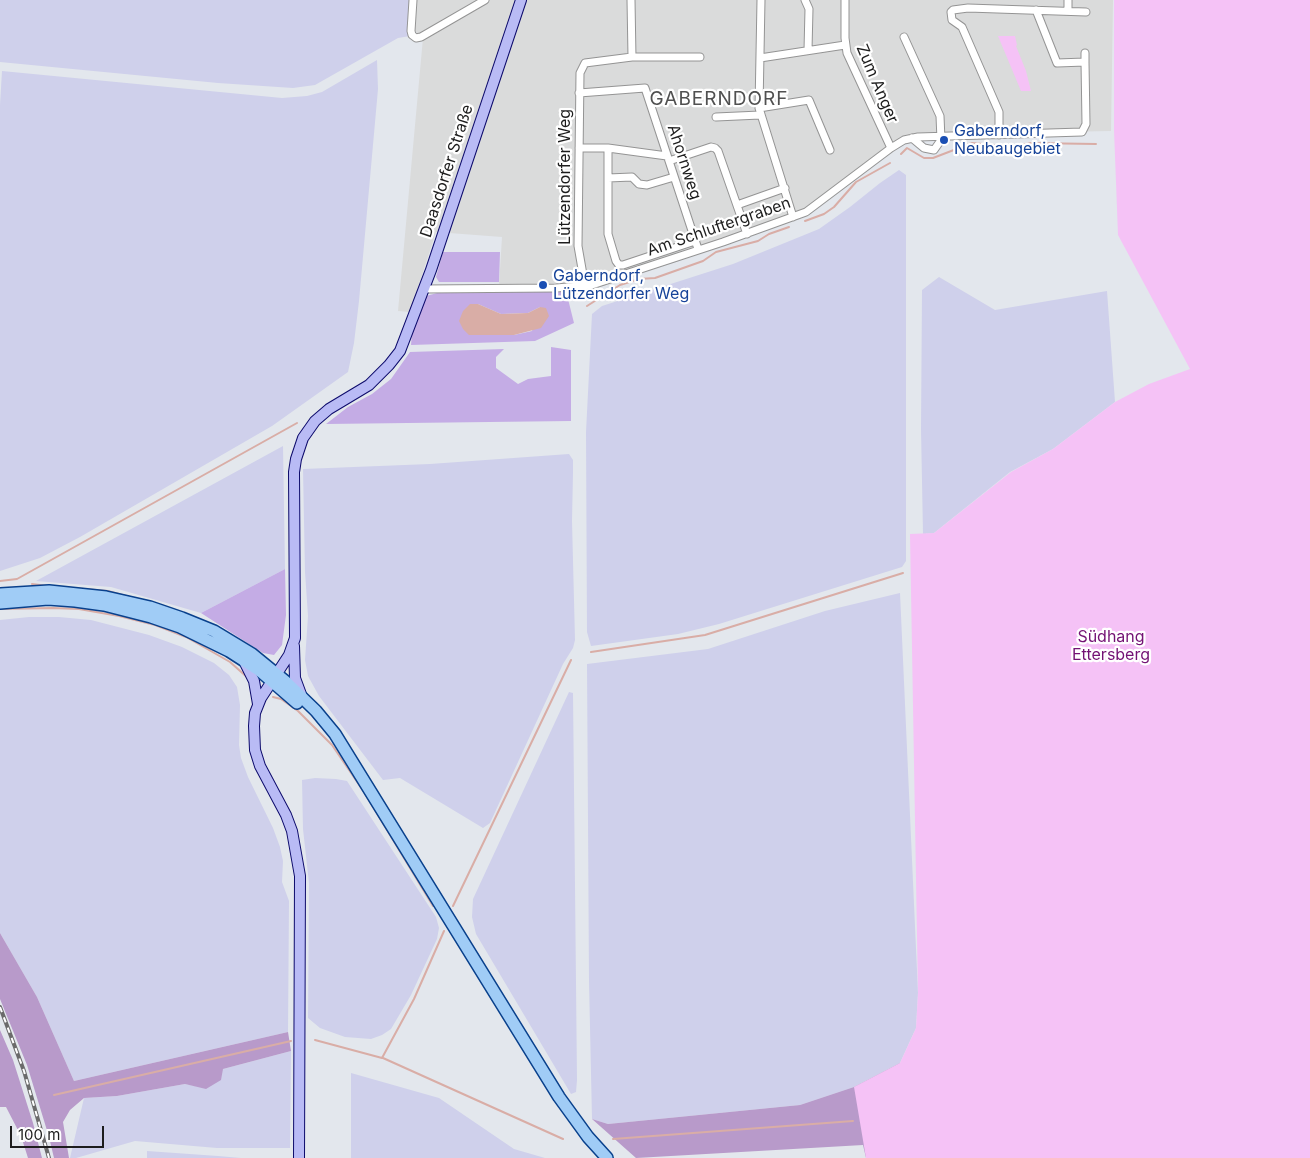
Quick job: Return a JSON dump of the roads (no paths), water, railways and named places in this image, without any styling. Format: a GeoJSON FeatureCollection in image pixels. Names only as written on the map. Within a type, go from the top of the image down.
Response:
{"type":"FeatureCollection","features":[{"type":"Feature","properties":{"kind":"main road"},"geometry":{"type":"LineString","coordinates":[[0,594],[49,591],[106,596],[150,607],[214,631],[252,654],[347,754]]}},
{"type":"Feature","properties":{"kind":"main road"},"geometry":{"type":"LineString","coordinates":[[0,603],[48,599],[104,605],[151,617],[180,627],[216,644],[274,677],[303,698],[328,725],[347,754],[559,1097],[588,1137],[607,1158]]}},
{"type":"Feature","properties":{"kind":"street"},"geometry":{"type":"LineString","coordinates":[[413,0],[411,31],[412,35],[416,38],[421,37],[484,0]]}},
{"type":"Feature","properties":{"kind":"street","name":"Daasdorfer Straße"},"geometry":{"type":"LineString","coordinates":[[303,698],[295,678],[294,643],[296,616],[294,472],[299,448],[315,421],[329,409],[369,385],[390,365],[400,351],[424,289],[521,0]]}},
{"type":"Feature","properties":{"kind":"street"},"geometry":{"type":"LineString","coordinates":[[631,0],[632,57],[700,57]]}},
{"type":"Feature","properties":{"kind":"street"},"geometry":{"type":"LineString","coordinates":[[761,0],[759,112],[793,217]]}},
{"type":"Feature","properties":{"kind":"street"},"geometry":{"type":"LineString","coordinates":[[805,0],[809,9],[808,50]]}},
{"type":"Feature","properties":{"kind":"street","name":"Zum Anger"},"geometry":{"type":"LineString","coordinates":[[846,0],[845,45],[865,94],[891,148]]}},
{"type":"Feature","properties":{"kind":"street"},"geometry":{"type":"LineString","coordinates":[[1068,0],[1068,11]]}},
{"type":"Feature","properties":{"kind":"street"},"geometry":{"type":"LineString","coordinates":[[999,135],[1000,112],[962,27],[952,20],[953,10],[968,8],[1086,12]]}},
{"type":"Feature","properties":{"kind":"street"},"geometry":{"type":"LineString","coordinates":[[1036,10],[1057,63],[1085,62],[1085,53]]}},
{"type":"Feature","properties":{"kind":"street"},"geometry":{"type":"LineString","coordinates":[[904,37],[940,116],[942,137],[939,145],[934,150],[924,148],[912,138]]}},
{"type":"Feature","properties":{"kind":"street"},"geometry":{"type":"LineString","coordinates":[[760,58],[845,45]]}},
{"type":"Feature","properties":{"kind":"street","name":"Lützendorfer Weg"},"geometry":{"type":"LineString","coordinates":[[585,286],[578,246],[579,93],[581,68],[590,61],[632,57]]}},
{"type":"Feature","properties":{"kind":"street","name":"Am Schluftergraben"},"geometry":{"type":"LineString","coordinates":[[424,289],[585,286],[747,234],[806,212],[904,140],[912,138],[1082,132],[1086,124],[1085,62]]}},
{"type":"Feature","properties":{"kind":"street","name":"Ahornweg"},"geometry":{"type":"LineString","coordinates":[[579,93],[645,88],[698,249]]}},
{"type":"Feature","properties":{"kind":"street"},"geometry":{"type":"LineString","coordinates":[[716,117],[759,112],[809,100],[830,150]]}},
{"type":"Feature","properties":{"kind":"street"},"geometry":{"type":"LineString","coordinates":[[579,148],[608,148],[668,158],[711,147],[715,148],[718,151],[747,234]]}},
{"type":"Feature","properties":{"kind":"street"},"geometry":{"type":"LineString","coordinates":[[608,148],[608,234],[619,265],[695,241]]}},
{"type":"Feature","properties":{"kind":"street"},"geometry":{"type":"LineString","coordinates":[[608,178],[632,177],[639,184],[647,185],[674,177]]}},
{"type":"Feature","properties":{"kind":"street"},"geometry":{"type":"LineString","coordinates":[[737,205],[785,188]]}},
{"type":"Feature","properties":{"kind":"street"},"geometry":{"type":"LineString","coordinates":[[294,643],[289,655],[258,705],[254,726],[256,750],[260,766],[286,816],[296,849],[300,876],[300,1158]]}},
{"type":"Feature","properties":{"kind":"street"},"geometry":{"type":"LineString","coordinates":[[244,660],[254,682],[258,705]]}},
{"type":"Feature","properties":{"kind":"waterway"},"geometry":{"type":"LineString","coordinates":[[901,154],[907,148],[924,158],[933,158],[972,143],[1013,147],[1031,143],[1096,144]]}},
{"type":"Feature","properties":{"kind":"waterway"},"geometry":{"type":"LineString","coordinates":[[805,221],[824,214],[834,207],[856,182],[890,163]]}},
{"type":"Feature","properties":{"kind":"waterway"},"geometry":{"type":"LineString","coordinates":[[587,306],[620,285],[639,279],[655,278],[703,261],[716,252],[758,241],[769,234],[789,227]]}},
{"type":"Feature","properties":{"kind":"waterway"},"geometry":{"type":"LineString","coordinates":[[0,581],[17,579],[297,423]]}},
{"type":"Feature","properties":{"kind":"waterway"},"geometry":{"type":"LineString","coordinates":[[591,652],[705,635],[903,573]]}},
{"type":"Feature","properties":{"kind":"waterway"},"geometry":{"type":"LineString","coordinates":[[32,584],[48,586]]}},
{"type":"Feature","properties":{"kind":"waterway"},"geometry":{"type":"LineString","coordinates":[[61,587],[108,591],[130,597]]}},
{"type":"Feature","properties":{"kind":"waterway"},"geometry":{"type":"LineString","coordinates":[[161,605],[175,610]]}},
{"type":"Feature","properties":{"kind":"waterway"},"geometry":{"type":"LineString","coordinates":[[0,609],[79,609],[155,625],[186,637],[202,646],[230,662],[248,678]]}},
{"type":"Feature","properties":{"kind":"waterway"},"geometry":{"type":"LineString","coordinates":[[257,652],[264,656]]}},
{"type":"Feature","properties":{"kind":"waterway"},"geometry":{"type":"LineString","coordinates":[[453,906],[571,660]]}},
{"type":"Feature","properties":{"kind":"waterway"},"geometry":{"type":"LineString","coordinates":[[273,697],[281,699],[298,711],[332,745],[364,792],[433,906]]}},
{"type":"Feature","properties":{"kind":"waterway"},"geometry":{"type":"LineString","coordinates":[[315,1040],[382,1058],[414,999],[444,931]]}},
{"type":"Feature","properties":{"kind":"waterway"},"geometry":{"type":"LineString","coordinates":[[54,1095],[291,1041]]}},
{"type":"Feature","properties":{"kind":"waterway"},"geometry":{"type":"LineString","coordinates":[[383,1058],[563,1139]]}},
{"type":"Feature","properties":{"kind":"waterway"},"geometry":{"type":"LineString","coordinates":[[613,1139],[853,1121]]}},
{"type":"Feature","properties":{"kind":"railway"},"geometry":{"type":"LineString","coordinates":[[0,1007],[24,1071],[49,1158]]}},
{"type":"Feature","properties":{"kind":"place","name":"Gaberndorf, Neubaugebiet"},"geometry":{"type":"Point","coordinates":[944,140]}},
{"type":"Feature","properties":{"kind":"place","name":"Gaberndorf, Lützendorfer Weg"},"geometry":{"type":"Point","coordinates":[543,285]}},
{"type":"Feature","properties":{"kind":"district","name":"GABERNDORF"},"geometry":{"type":"Point","coordinates":[719,99]}},
{"type":"Feature","properties":{"kind":"park label","name":"Südhang Ettersberg"},"geometry":{"type":"Point","coordinates":[1111,646]}}]}
